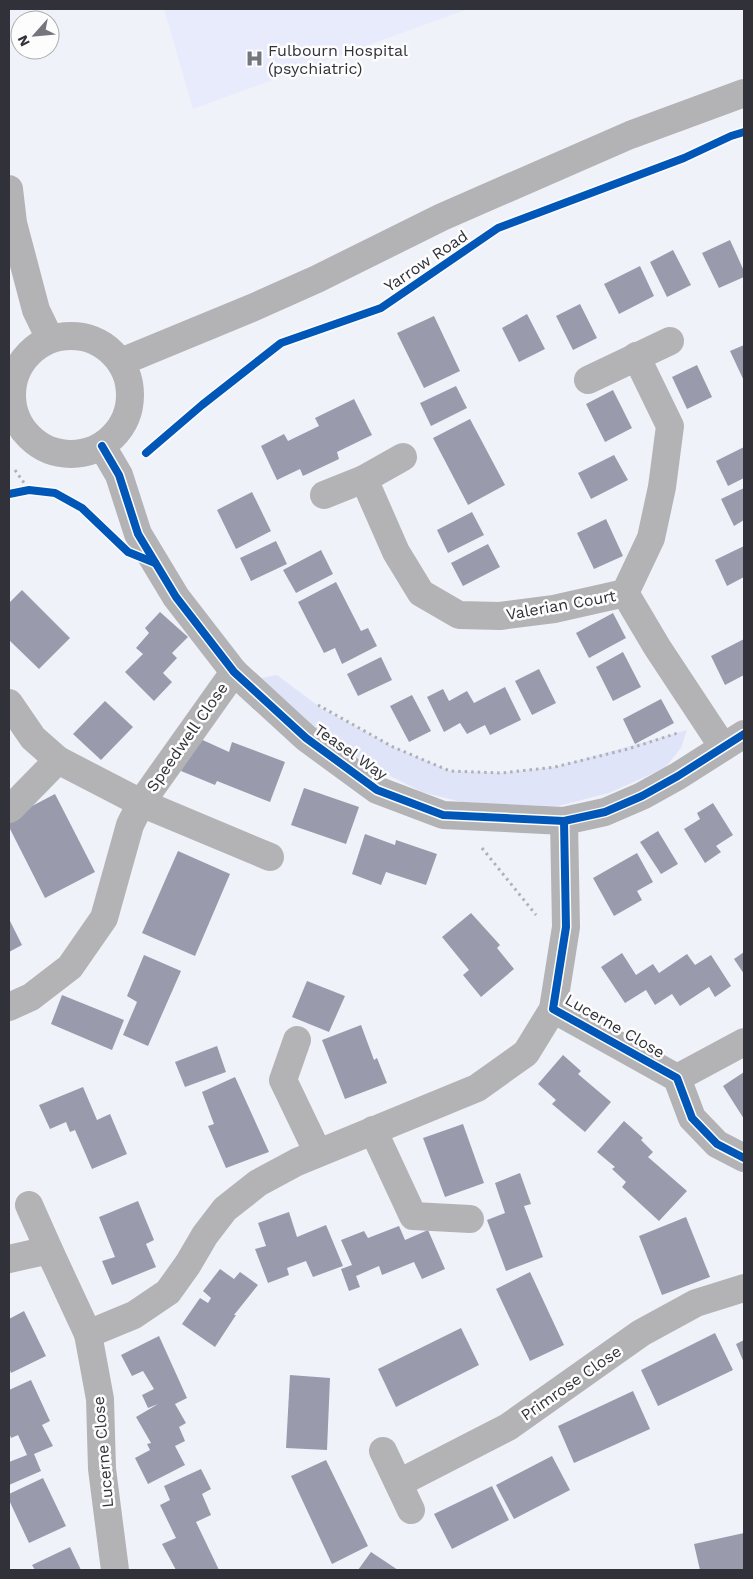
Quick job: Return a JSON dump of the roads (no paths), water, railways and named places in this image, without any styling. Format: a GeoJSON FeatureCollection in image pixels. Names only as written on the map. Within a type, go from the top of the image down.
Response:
{"type":"FeatureCollection","features":[{"type":"Feature","properties":{"kind":"street","name":"Yarrow Road"},"geometry":{"type":"LineString","coordinates":[[121,362],[252,308],[317,279],[442,217],[630,135],[744,93]]}},
{"type":"Feature","properties":{"kind":"street"},"geometry":{"type":"LineString","coordinates":[[9,189],[13,223],[36,310],[50,339]]}},
{"type":"Feature","properties":{"kind":"street"},"geometry":{"type":"LineString","coordinates":[[66,335],[82,336],[97,341],[110,350],[121,362],[128,376],[131,392],[130,408],[124,423],[115,436],[102,446],[85,453],[66,455],[48,450],[14,429],[14,412],[11,397],[13,382],[18,368],[26,356],[37,346],[50,339],[66,335]]}},
{"type":"Feature","properties":{"kind":"street"},"geometry":{"type":"LineString","coordinates":[[588,380],[670,341]]}},
{"type":"Feature","properties":{"kind":"street","name":"Valerian Court"},"geometry":{"type":"LineString","coordinates":[[625,593],[651,538],[662,487],[670,426],[636,356]]}},
{"type":"Feature","properties":{"kind":"street","name":"Teasel Way"},"geometry":{"type":"LineString","coordinates":[[102,446],[119,475],[138,534],[176,597],[234,672],[306,738],[377,790],[443,815],[564,821],[605,812],[642,796],[678,776],[734,740]]}},
{"type":"Feature","properties":{"kind":"street"},"geometry":{"type":"LineString","coordinates":[[324,495],[364,479],[403,457]]}},
{"type":"Feature","properties":{"kind":"street","name":"Valerian Court"},"geometry":{"type":"LineString","coordinates":[[364,479],[396,552],[421,593],[459,615],[509,615],[554,609],[625,593]]}},
{"type":"Feature","properties":{"kind":"street","name":"Valerian Court"},"geometry":{"type":"LineString","coordinates":[[625,593],[705,720],[734,740]]}},
{"type":"Feature","properties":{"kind":"street","name":"Speedwell Close"},"geometry":{"type":"LineString","coordinates":[[9,1007],[31,998],[70,967],[104,918],[130,825],[141,803],[222,686],[234,672]]}},
{"type":"Feature","properties":{"kind":"street","name":"Speedwell Close"},"geometry":{"type":"LineString","coordinates":[[9,704],[33,738],[58,760],[141,803]]}},
{"type":"Feature","properties":{"kind":"street"},"geometry":{"type":"LineString","coordinates":[[9,809],[58,760]]}},
{"type":"Feature","properties":{"kind":"street"},"geometry":{"type":"LineString","coordinates":[[141,803],[270,857]]}},
{"type":"Feature","properties":{"kind":"street","name":"Lucerne Close"},"geometry":{"type":"LineString","coordinates":[[88,1334],[134,1315],[168,1292],[225,1209],[258,1183],[297,1162],[477,1088],[526,1052],[553,1009],[566,927],[564,821]]}},
{"type":"Feature","properties":{"kind":"street","name":"Lucerne Close"},"geometry":{"type":"LineString","coordinates":[[553,1009],[677,1078],[692,1118],[717,1144],[744,1158]]}},
{"type":"Feature","properties":{"kind":"street"},"geometry":{"type":"LineString","coordinates":[[297,1040],[283,1080],[318,1153]]}},
{"type":"Feature","properties":{"kind":"street","name":"Lucerne Close"},"geometry":{"type":"LineString","coordinates":[[677,1078],[744,1042]]}},
{"type":"Feature","properties":{"kind":"street"},"geometry":{"type":"LineString","coordinates":[[373,1130],[413,1216],[470,1219]]}},
{"type":"Feature","properties":{"kind":"street","name":"Lucerne Close"},"geometry":{"type":"LineString","coordinates":[[29,1205],[88,1334],[100,1399],[102,1469],[115,1570]]}},
{"type":"Feature","properties":{"kind":"street"},"geometry":{"type":"LineString","coordinates":[[9,1259],[49,1250]]}},
{"type":"Feature","properties":{"kind":"street","name":"Primrose Close"},"geometry":{"type":"LineString","coordinates":[[399,1483],[508,1427],[641,1333],[696,1304],[744,1288]]}},
{"type":"Feature","properties":{"kind":"street"},"geometry":{"type":"LineString","coordinates":[[383,1451],[411,1510]]}},
{"type":"Feature","properties":{"kind":"place","name":"Fulbourn Hospital (psychiatric)"},"geometry":{"type":"Point","coordinates":[254,59]}}]}
